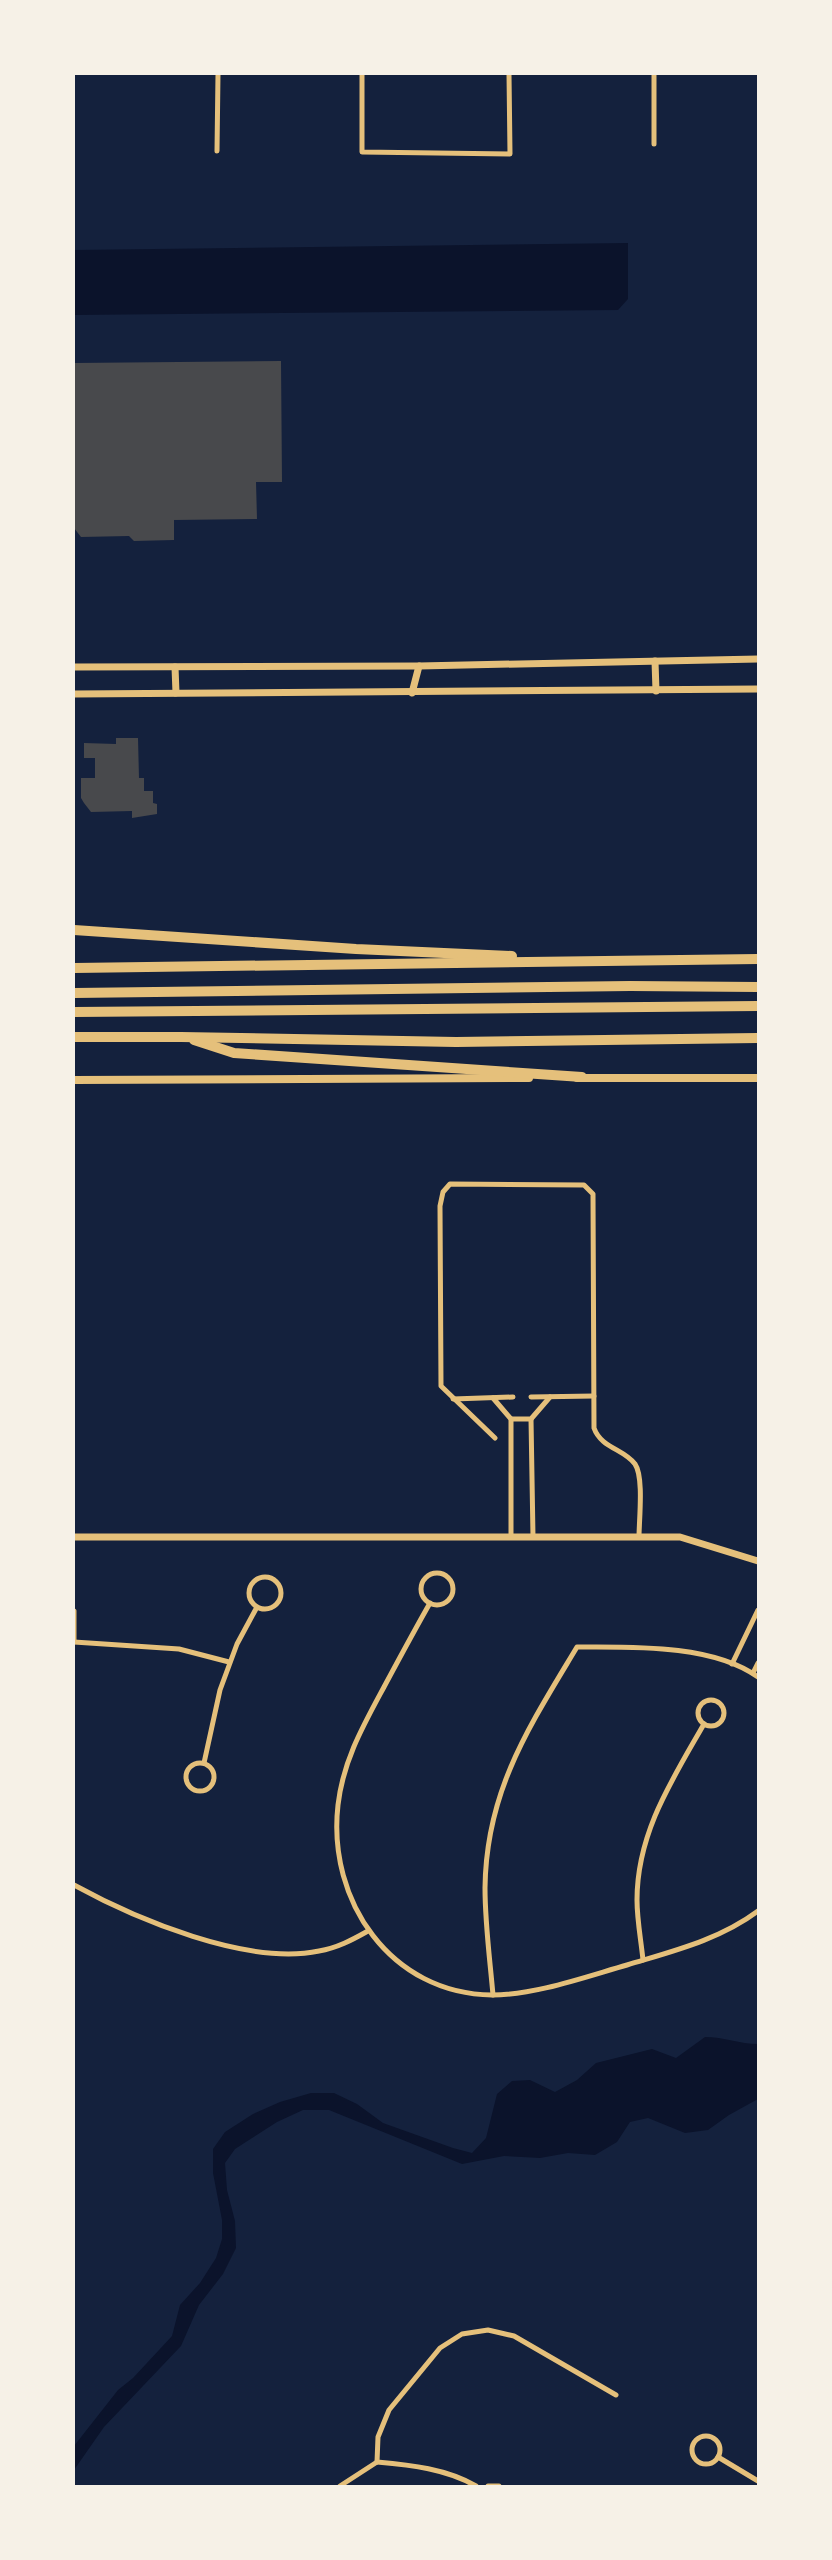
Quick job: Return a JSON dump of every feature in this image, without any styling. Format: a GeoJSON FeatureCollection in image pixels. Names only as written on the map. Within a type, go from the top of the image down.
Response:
{"type":"FeatureCollection","features":[{"type":"Feature","properties":{"kind":"highway"},"geometry":{"type":"LineString","coordinates":[[74,930],[356,949],[630,961]]}},
{"type":"Feature","properties":{"kind":"highway"},"geometry":{"type":"LineString","coordinates":[[74,968],[758,959]]}},
{"type":"Feature","properties":{"kind":"highway"},"geometry":{"type":"LineString","coordinates":[[74,993],[630,986],[758,987]]}},
{"type":"Feature","properties":{"kind":"highway"},"geometry":{"type":"LineString","coordinates":[[74,1012],[758,1006]]}},
{"type":"Feature","properties":{"kind":"highway"},"geometry":{"type":"LineString","coordinates":[[74,1037],[456,1042],[758,1038]]}},
{"type":"Feature","properties":{"kind":"highway"},"geometry":{"type":"LineString","coordinates":[[181,1037],[234,1053],[582,1077]]}},
{"type":"Feature","properties":{"kind":"main road"},"geometry":{"type":"LineString","coordinates":[[74,1080],[758,1078]]}},
{"type":"Feature","properties":{"kind":"street"},"geometry":{"type":"LineString","coordinates":[[217,151],[218,74]]}},
{"type":"Feature","properties":{"kind":"street"},"geometry":{"type":"LineString","coordinates":[[362,74],[362,152],[510,154],[509,74]]}},
{"type":"Feature","properties":{"kind":"street"},"geometry":{"type":"LineString","coordinates":[[654,74],[654,144]]}},
{"type":"Feature","properties":{"kind":"street"},"geometry":{"type":"LineString","coordinates":[[74,667],[419,666],[758,659]]}},
{"type":"Feature","properties":{"kind":"street"},"geometry":{"type":"LineString","coordinates":[[655,661],[656,691]]}},
{"type":"Feature","properties":{"kind":"street"},"geometry":{"type":"LineString","coordinates":[[412,693],[419,666]]}},
{"type":"Feature","properties":{"kind":"street"},"geometry":{"type":"LineString","coordinates":[[175,667],[176,693]]}},
{"type":"Feature","properties":{"kind":"street"},"geometry":{"type":"LineString","coordinates":[[74,694],[758,689]]}},
{"type":"Feature","properties":{"kind":"street"},"geometry":{"type":"LineString","coordinates":[[495,1438],[441,1386],[440,1206],[443,1192],[450,1184],[584,1185],[593,1194],[594,1428],[598,1438],[634,1462],[639,1473],[639,1536]]}},
{"type":"Feature","properties":{"kind":"street"},"geometry":{"type":"LineString","coordinates":[[531,1397],[594,1396]]}},
{"type":"Feature","properties":{"kind":"street"},"geometry":{"type":"LineString","coordinates":[[453,1399],[513,1397]]}},
{"type":"Feature","properties":{"kind":"street"},"geometry":{"type":"LineString","coordinates":[[533,1536],[531,1419],[550,1397]]}},
{"type":"Feature","properties":{"kind":"street"},"geometry":{"type":"LineString","coordinates":[[494,1398],[511,1419],[510,1537]]}},
{"type":"Feature","properties":{"kind":"street"},"geometry":{"type":"LineString","coordinates":[[511,1419],[531,1419]]}},
{"type":"Feature","properties":{"kind":"street"},"geometry":{"type":"LineString","coordinates":[[74,1537],[680,1536],[758,1560]]}},
{"type":"Feature","properties":{"kind":"street"},"geometry":{"type":"LineString","coordinates":[[433,1574],[445,1576],[453,1585],[451,1597],[442,1605],[430,1603],[422,1593],[424,1581],[433,1574]]}},
{"type":"Feature","properties":{"kind":"street"},"geometry":{"type":"LineString","coordinates":[[260,1577],[272,1579],[280,1589],[278,1601],[269,1608],[257,1607],[249,1597],[251,1585],[260,1577]]}},
{"type":"Feature","properties":{"kind":"street"},"geometry":{"type":"LineString","coordinates":[[430,1603],[356,1740],[341,1784],[337,1834],[340,1856],[353,1903],[368,1931],[383,1949],[416,1975],[453,1990],[493,1995],[511,1994],[576,1979],[701,1943],[722,1934],[758,1911]]}},
{"type":"Feature","properties":{"kind":"street"},"geometry":{"type":"LineString","coordinates":[[204,1763],[212,1720],[229,1662],[257,1607]]}},
{"type":"Feature","properties":{"kind":"street"},"geometry":{"type":"LineString","coordinates":[[732,1664],[758,1609]]}},
{"type":"Feature","properties":{"kind":"street"},"geometry":{"type":"LineString","coordinates":[[74,1611],[74,1642],[179,1649],[229,1662]]}},
{"type":"Feature","properties":{"kind":"street"},"geometry":{"type":"LineString","coordinates":[[493,1995],[485,1889],[488,1850],[497,1803],[527,1729],[577,1647],[668,1649],[716,1657],[756,1675],[758,1662]]}},
{"type":"Feature","properties":{"kind":"street"},"geometry":{"type":"LineString","coordinates":[[708,1700],[718,1701],[724,1710],[723,1720],[714,1726],[704,1724],[698,1716],[700,1706],[708,1700]]}},
{"type":"Feature","properties":{"kind":"street"},"geometry":{"type":"LineString","coordinates":[[643,1960],[637,1901],[643,1847],[660,1801],[704,1724]]}},
{"type":"Feature","properties":{"kind":"street"},"geometry":{"type":"LineString","coordinates":[[204,1763],[212,1770],[214,1781],[208,1789],[197,1791],[188,1784],[187,1774],[193,1765],[204,1763]]}},
{"type":"Feature","properties":{"kind":"street"},"geometry":{"type":"LineString","coordinates":[[74,1885],[133,1915],[164,1927],[199,1938],[268,1952],[297,1954],[318,1951],[344,1944],[368,1931]]}},
{"type":"Feature","properties":{"kind":"street"},"geometry":{"type":"LineString","coordinates":[[377,2462],[378,2437],[389,2410],[440,2348],[462,2334],[488,2330],[514,2336],[616,2395]]}},
{"type":"Feature","properties":{"kind":"street"},"geometry":{"type":"LineString","coordinates":[[702,2436],[713,2438],[719,2446],[718,2457],[709,2463],[698,2462],[692,2453],[694,2442],[702,2436]]}},
{"type":"Feature","properties":{"kind":"street"},"geometry":{"type":"LineString","coordinates":[[718,2457],[758,2481]]}},
{"type":"Feature","properties":{"kind":"street"},"geometry":{"type":"LineString","coordinates":[[340,2487],[377,2462],[418,2466],[476,2487]]}},
{"type":"Feature","properties":{"kind":"street"},"geometry":{"type":"LineString","coordinates":[[488,2487],[499,2487]]}},
{"type":"Feature","properties":{"kind":"water"},"geometry":{"type":"Polygon","coordinates":[[[628,243],[628,299],[618,310],[74,315],[74,250],[628,243]]]}},
{"type":"Feature","properties":{"kind":"water"},"geometry":{"type":"Polygon","coordinates":[[[705,2037],[758,2044],[758,2099],[708,2130],[685,2133],[648,2118],[630,2122],[617,2142],[595,2155],[568,2153],[540,2158],[504,2156],[462,2164],[329,2110],[303,2110],[277,2122],[235,2149],[225,2163],[227,2190],[235,2221],[236,2248],[223,2274],[199,2305],[181,2346],[104,2427],[74,2470],[74,2446],[118,2390],[133,2378],[172,2336],[180,2305],[200,2283],[216,2258],[222,2239],[222,2220],[213,2173],[213,2149],[225,2132],[253,2114],[280,2102],[311,2093],[334,2093],[357,2104],[383,2123],[472,2153],[486,2138],[497,2094],[512,2081],[530,2080],[555,2092],[577,2080],[596,2063],[652,2049],[676,2058],[705,2037]]]}},
{"type":"Feature","properties":{"kind":"building"},"geometry":{"type":"Polygon","coordinates":[[[281,361],[282,482],[256,482],[257,519],[174,520],[174,540],[134,541],[129,536],[81,537],[74,528],[74,363],[281,361]]]}},
{"type":"Feature","properties":{"kind":"building"},"geometry":{"type":"Polygon","coordinates":[[[116,738],[138,738],[139,778],[144,778],[144,791],[153,791],[157,814],[132,818],[132,811],[91,812],[81,798],[81,778],[95,778],[95,758],[84,758],[84,743],[116,744],[116,738]]]}}]}
